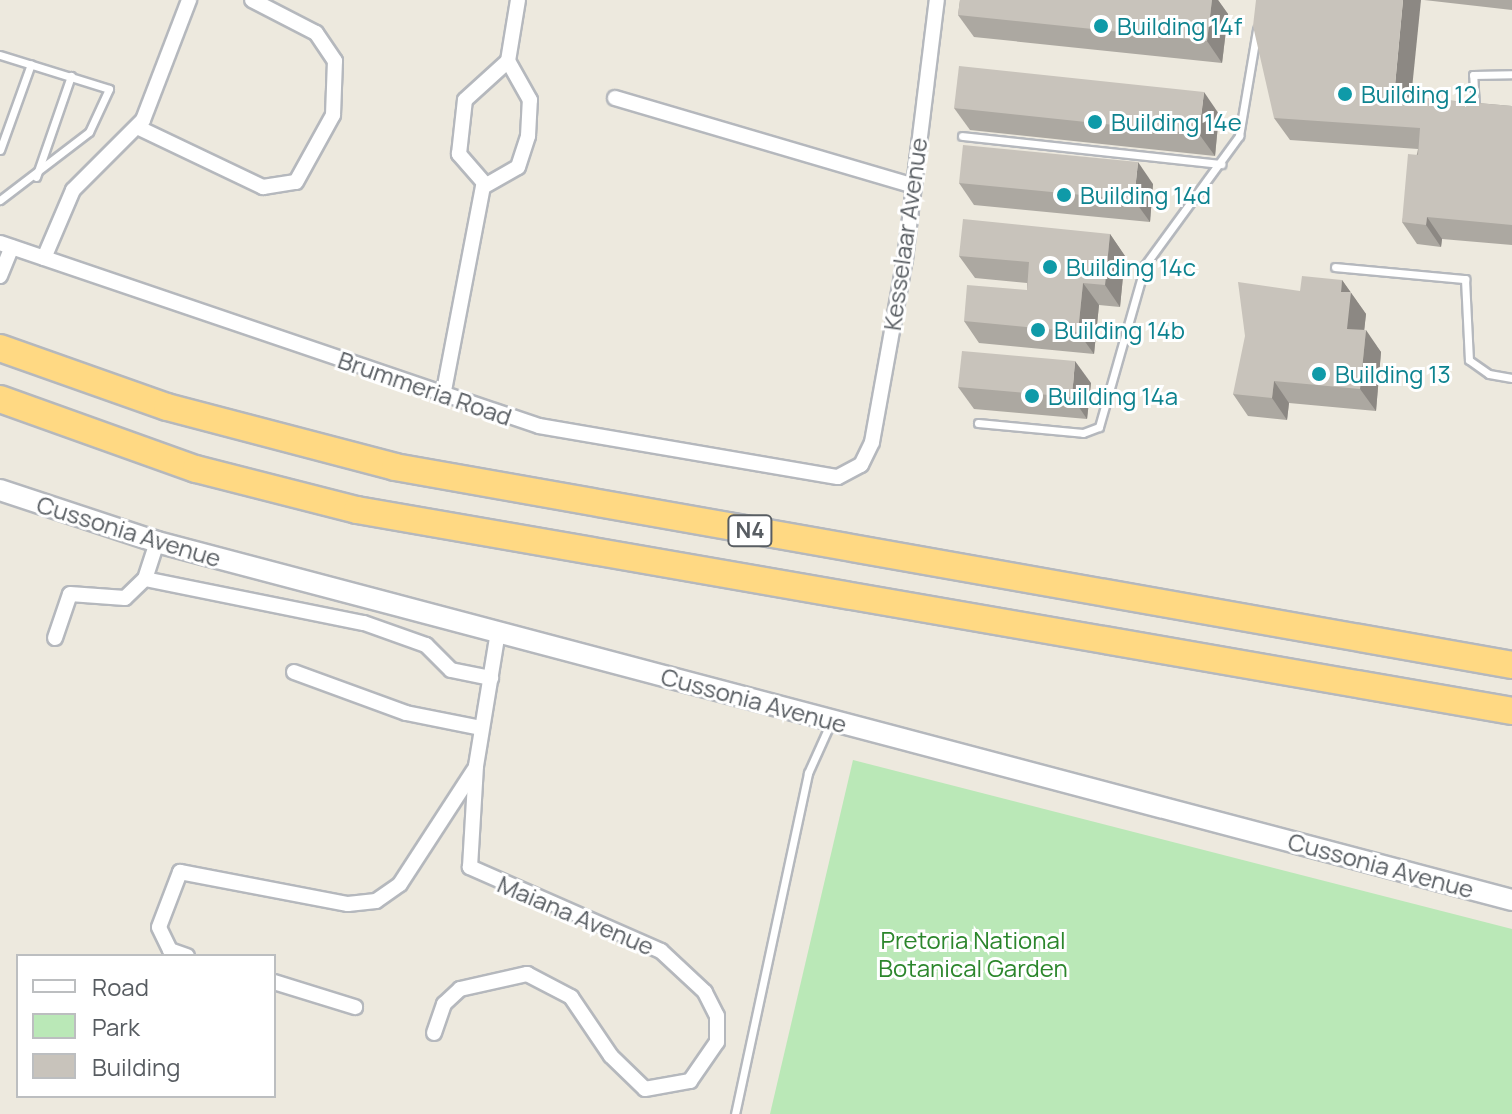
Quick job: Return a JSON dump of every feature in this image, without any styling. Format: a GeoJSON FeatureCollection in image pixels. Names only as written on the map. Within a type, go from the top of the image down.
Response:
{"type":"FeatureCollection","features":[{"type":"Feature","properties":{"kind":"highway","name":"N4"},"geometry":{"type":"LineString","coordinates":[[0,348],[167,407],[395,467],[1512,665]]}},
{"type":"Feature","properties":{"kind":"highway","name":"N4"},"geometry":{"type":"LineString","coordinates":[[0,399],[183,465],[357,510],[1512,711]]}},
{"type":"Feature","properties":{"kind":"main road","name":"Cussonia Avenue"},"geometry":{"type":"LineString","coordinates":[[0,490],[157,542],[1512,900]]}},
{"type":"Feature","properties":{"kind":"street"},"geometry":{"type":"LineString","coordinates":[[44,258],[73,190],[137,127],[189,0]]}},
{"type":"Feature","properties":{"kind":"street"},"geometry":{"type":"LineString","coordinates":[[137,127],[268,189],[290,186],[304,173],[337,99],[335,61],[316,33],[252,0]]}},
{"type":"Feature","properties":{"kind":"street"},"geometry":{"type":"LineString","coordinates":[[485,184],[518,167],[528,136],[530,100],[508,61],[518,0]]}},
{"type":"Feature","properties":{"kind":"street","name":"Kesselaar Avenue"},"geometry":{"type":"LineString","coordinates":[[861,465],[872,442],[914,186],[937,0]]}},
{"type":"Feature","properties":{"kind":"street"},"geometry":{"type":"LineString","coordinates":[[485,184],[459,154],[463,109],[470,89],[508,61]]}},
{"type":"Feature","properties":{"kind":"street"},"geometry":{"type":"LineString","coordinates":[[615,98],[914,186]]}},
{"type":"Feature","properties":{"kind":"street"},"geometry":{"type":"LineString","coordinates":[[443,396],[485,184]]}},
{"type":"Feature","properties":{"kind":"street"},"geometry":{"type":"LineString","coordinates":[[0,276],[6,245]]}},
{"type":"Feature","properties":{"kind":"street","name":"Brummeria Road"},"geometry":{"type":"LineString","coordinates":[[6,245],[443,396],[549,429],[835,477],[861,465]]}},
{"type":"Feature","properties":{"kind":"street"},"geometry":{"type":"LineString","coordinates":[[55,638],[70,594],[120,601],[145,579],[157,542]]}},
{"type":"Feature","properties":{"kind":"street"},"geometry":{"type":"LineString","coordinates":[[145,579],[364,623],[426,645],[451,670],[491,678]]}},
{"type":"Feature","properties":{"kind":"street","name":"Maiana Avenue"},"geometry":{"type":"LineString","coordinates":[[434,1033],[444,1004],[460,989],[527,974],[571,997],[611,1056],[645,1089],[690,1081],[717,1042],[717,1016],[705,992],[661,951],[470,867],[476,766],[498,632]]}},
{"type":"Feature","properties":{"kind":"street"},"geometry":{"type":"LineString","coordinates":[[294,672],[406,713],[481,728]]}},
{"type":"Feature","properties":{"kind":"street"},"geometry":{"type":"LineString","coordinates":[[181,954],[170,950],[159,927],[180,872],[348,904],[376,901],[400,884],[476,766]]}},
{"type":"Feature","properties":{"kind":"street"},"geometry":{"type":"LineString","coordinates":[[276,983],[355,1007]]}},
{"type":"Feature","properties":{"kind":"lane"},"geometry":{"type":"LineString","coordinates":[[978,423],[1083,433],[1099,427],[1145,265],[1221,164],[1243,125],[1259,16]]}},
{"type":"Feature","properties":{"kind":"lane"},"geometry":{"type":"LineString","coordinates":[[0,55],[109,89],[102,113],[35,179],[0,200]]}},
{"type":"Feature","properties":{"kind":"lane"},"geometry":{"type":"LineString","coordinates":[[0,150],[31,64]]}},
{"type":"Feature","properties":{"kind":"lane"},"geometry":{"type":"LineString","coordinates":[[1482,112],[1471,103],[1473,75],[1512,74]]}},
{"type":"Feature","properties":{"kind":"lane"},"geometry":{"type":"LineString","coordinates":[[35,179],[71,76]]}},
{"type":"Feature","properties":{"kind":"lane"},"geometry":{"type":"LineString","coordinates":[[962,136],[1221,164]]}},
{"type":"Feature","properties":{"kind":"lane"},"geometry":{"type":"LineString","coordinates":[[1335,267],[1465,279],[1469,360],[1489,374],[1512,378]]}},
{"type":"Feature","properties":{"kind":"lane"},"geometry":{"type":"LineString","coordinates":[[735,1114],[808,773],[832,720]]}},
{"type":"Feature","properties":{"kind":"green space","name":"Pretoria National Botanical Garden"},"geometry":{"type":"Polygon","coordinates":[[[853,760],[1512,929],[1512,1114],[770,1114],[853,760]]]}},
{"type":"Feature","properties":{"kind":"building"},"geometry":{"type":"Polygon","coordinates":[[[960,0],[1212,0],[1207,41],[958,15],[960,0]]]}},
{"type":"Feature","properties":{"kind":"building"},"geometry":{"type":"Polygon","coordinates":[[[1256,0],[1403,0],[1394,96],[1512,106],[1512,225],[1427,217],[1426,225],[1402,222],[1408,154],[1418,155],[1420,128],[1274,118],[1253,26],[1256,0]]]}},
{"type":"Feature","properties":{"kind":"building"},"geometry":{"type":"Polygon","coordinates":[[[959,66],[1204,92],[1199,134],[954,108],[959,66]]]}},
{"type":"Feature","properties":{"kind":"building"},"geometry":{"type":"Polygon","coordinates":[[[963,145],[1138,162],[1134,200],[959,183],[963,145]]]}},
{"type":"Feature","properties":{"kind":"building"},"geometry":{"type":"Polygon","coordinates":[[[963,219],[1110,234],[1105,285],[1083,283],[1078,332],[964,321],[967,285],[1027,290],[1029,262],[959,256],[963,219]]]}},
{"type":"Feature","properties":{"kind":"building","name":"Building 13"},"geometry":{"type":"Polygon","coordinates":[[[1302,276],[1342,280],[1341,292],[1351,292],[1347,329],[1366,330],[1360,389],[1274,381],[1272,398],[1233,394],[1245,336],[1238,282],[1300,291],[1302,276]]]}},
{"type":"Feature","properties":{"kind":"building"},"geometry":{"type":"Polygon","coordinates":[[[962,351],[1075,361],[1072,397],[958,387],[962,351]]]}},
{"type":"Feature","properties":{"kind":"place","name":"Building 14f"},"geometry":{"type":"Point","coordinates":[1101,26]}},
{"type":"Feature","properties":{"kind":"place","name":"Building 12"},"geometry":{"type":"Point","coordinates":[1345,94]}},
{"type":"Feature","properties":{"kind":"place","name":"Building 14e"},"geometry":{"type":"Point","coordinates":[1095,122]}},
{"type":"Feature","properties":{"kind":"place","name":"Building 14d"},"geometry":{"type":"Point","coordinates":[1064,195]}},
{"type":"Feature","properties":{"kind":"place","name":"Building 14c"},"geometry":{"type":"Point","coordinates":[1050,267]}},
{"type":"Feature","properties":{"kind":"place","name":"Building 14b"},"geometry":{"type":"Point","coordinates":[1038,330]}},
{"type":"Feature","properties":{"kind":"place","name":"Building 13"},"geometry":{"type":"Point","coordinates":[1319,374]}},
{"type":"Feature","properties":{"kind":"place","name":"Building 14a"},"geometry":{"type":"Point","coordinates":[1032,396]}}]}
